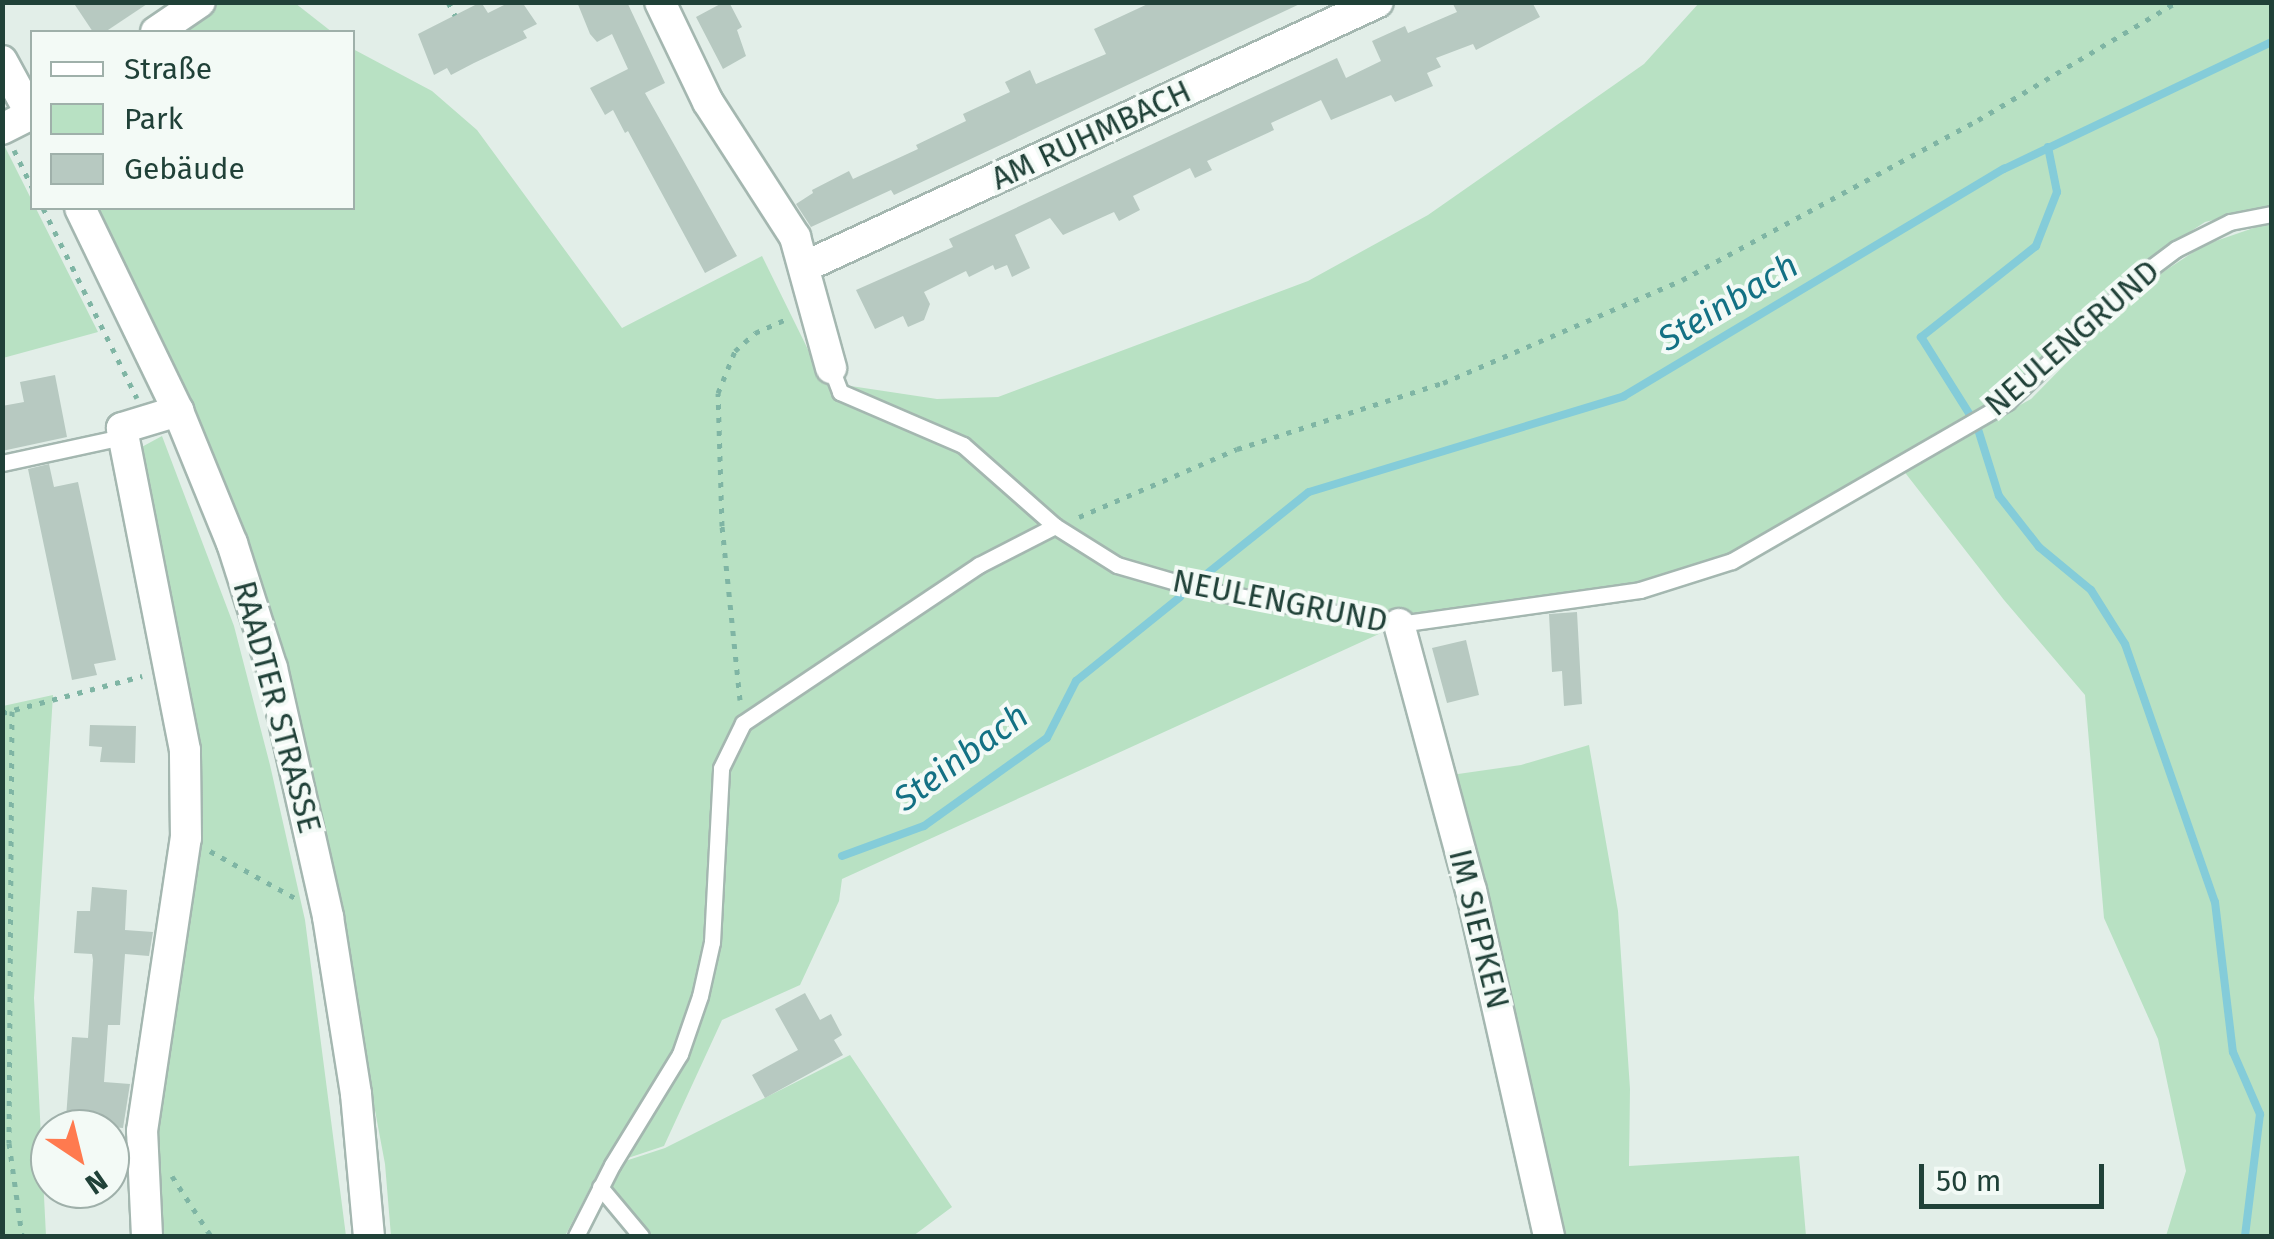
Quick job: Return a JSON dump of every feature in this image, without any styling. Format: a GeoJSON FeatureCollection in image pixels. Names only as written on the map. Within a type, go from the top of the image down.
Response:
{"type":"FeatureCollection","features":[{"type":"Feature","properties":{"kind":"street"},"geometry":{"type":"LineString","coordinates":[[159,30],[200,2]]}},
{"type":"Feature","properties":{"kind":"street","name":"NEULENGRUND"},"geometry":{"type":"LineString","coordinates":[[660,2],[708,102],[795,237],[831,368]]}},
{"type":"Feature","properties":{"kind":"street","name":"AM RUHMBACH"},"geometry":{"type":"LineString","coordinates":[[804,267],[1378,2]]}},
{"type":"Feature","properties":{"kind":"street"},"geometry":{"type":"LineString","coordinates":[[2,61],[21,120]]}},
{"type":"Feature","properties":{"kind":"street","name":"RAADTER STRASSE"},"geometry":{"type":"LineString","coordinates":[[81,210],[178,411],[232,542],[272,668],[328,917],[356,1094],[369,1236]]}},
{"type":"Feature","properties":{"kind":"street"},"geometry":{"type":"LineString","coordinates":[[147,1236],[142,1131],[186,838],[185,750],[169,668],[135,428],[178,411]]}},
{"type":"Feature","properties":{"kind":"street","name":"IM SIEPKEN"},"geometry":{"type":"LineString","coordinates":[[1400,624],[1471,890],[1549,1236]]}},
{"type":"Feature","properties":{"kind":"lane","name":"NEULENGRUND"},"geometry":{"type":"LineString","coordinates":[[831,368],[840,392],[962,445],[1056,526],[1117,565],[1147,576],[1400,624],[1640,590],[1732,561],[1992,411],[2032,381],[2136,278],[2176,249],[2230,222],[2272,214]]}},
{"type":"Feature","properties":{"kind":"lane"},"geometry":{"type":"LineString","coordinates":[[2,462],[135,428]]}},
{"type":"Feature","properties":{"kind":"lane"},"geometry":{"type":"LineString","coordinates":[[576,1236],[680,1054],[700,996],[716,894],[721,768],[744,723],[979,566],[1056,526]]}},
{"type":"Feature","properties":{"kind":"lane"},"geometry":{"type":"LineString","coordinates":[[600,1188],[642,1236]]}},
{"type":"Feature","properties":{"kind":"path"},"geometry":{"type":"LineString","coordinates":[[448,2],[455,16]]}},
{"type":"Feature","properties":{"kind":"path"},"geometry":{"type":"LineString","coordinates":[[1056,526],[1237,449],[1443,383],[1682,280],[1978,120],[2177,2]]}},
{"type":"Feature","properties":{"kind":"path"},"geometry":{"type":"LineString","coordinates":[[21,120],[30,175]]}},
{"type":"Feature","properties":{"kind":"path"},"geometry":{"type":"LineString","coordinates":[[44,210],[135,428]]}},
{"type":"Feature","properties":{"kind":"path"},"geometry":{"type":"LineString","coordinates":[[744,723],[722,526],[718,393],[735,351],[755,333],[784,319],[815,312]]}},
{"type":"Feature","properties":{"kind":"path"},"geometry":{"type":"LineString","coordinates":[[2,713],[169,668]]}},
{"type":"Feature","properties":{"kind":"path"},"geometry":{"type":"LineString","coordinates":[[12,711],[6,1026],[10,1143],[22,1236]]}},
{"type":"Feature","properties":{"kind":"path"},"geometry":{"type":"LineString","coordinates":[[186,838],[328,917]]}},
{"type":"Feature","properties":{"kind":"path"},"geometry":{"type":"LineString","coordinates":[[142,1131],[211,1236]]}},
{"type":"Feature","properties":{"kind":"green space"},"geometry":{"type":"Polygon","coordinates":[[[213,2],[295,3],[329,30],[175,30],[213,2]]]}},
{"type":"Feature","properties":{"kind":"green space"},"geometry":{"type":"Polygon","coordinates":[[[1699,3],[2271,3],[2271,206],[2205,222],[2138,266],[2029,376],[1904,469],[2031,399],[2142,286],[2204,245],[2271,222],[2271,1236],[2166,1236],[2186,1171],[2158,1039],[2104,918],[2085,695],[2004,600],[1903,470],[1732,560],[1639,589],[1392,628],[842,879],[839,901],[800,985],[722,1020],[664,1146],[601,1167],[565,1236],[391,1236],[385,1164],[339,918],[186,409],[98,210],[355,210],[355,50],[432,91],[477,130],[622,328],[762,256],[824,382],[937,399],[998,397],[1308,281],[1428,215],[1644,64],[1699,3]]]}},
{"type":"Feature","properties":{"kind":"green space"},"geometry":{"type":"Polygon","coordinates":[[[3,143],[30,197],[30,210],[37,210],[98,332],[3,358],[3,143]]]}},
{"type":"Feature","properties":{"kind":"green space"},"geometry":{"type":"Polygon","coordinates":[[[162,436],[234,626],[270,765],[305,920],[346,1236],[157,1236],[147,1130],[189,840],[138,449],[162,436]]]}},
{"type":"Feature","properties":{"kind":"green space"},"geometry":{"type":"Polygon","coordinates":[[[53,695],[34,998],[40,1109],[30,1109],[30,1209],[45,1209],[46,1236],[3,1236],[3,706],[53,695]]]}},
{"type":"Feature","properties":{"kind":"green space"},"geometry":{"type":"Polygon","coordinates":[[[1589,745],[1618,911],[1630,1089],[1629,1166],[1799,1156],[1806,1236],[1552,1236],[1444,776],[1521,765],[1589,745]]]}},
{"type":"Feature","properties":{"kind":"green space"},"geometry":{"type":"Polygon","coordinates":[[[850,1055],[952,1207],[913,1236],[642,1236],[600,1187],[613,1165],[665,1148],[850,1055]]]}},
{"type":"Feature","properties":{"kind":"building"},"geometry":{"type":"Polygon","coordinates":[[[73,2],[150,2],[108,30],[92,30],[73,2]]]}},
{"type":"Feature","properties":{"kind":"building"},"geometry":{"type":"Polygon","coordinates":[[[481,2],[488,13],[510,2],[522,2],[537,24],[523,31],[527,38],[451,75],[447,68],[434,75],[418,34],[481,2]]]}},
{"type":"Feature","properties":{"kind":"building"},"geometry":{"type":"Polygon","coordinates":[[[577,2],[627,2],[665,83],[645,93],[737,256],[705,273],[628,131],[625,133],[613,110],[605,115],[590,88],[628,69],[612,34],[597,42],[590,34],[577,2]]]}},
{"type":"Feature","properties":{"kind":"building"},"geometry":{"type":"Polygon","coordinates":[[[729,2],[742,27],[737,30],[746,56],[723,69],[696,17],[729,2]]]}},
{"type":"Feature","properties":{"kind":"building"},"geometry":{"type":"Polygon","coordinates":[[[1152,2],[1304,2],[894,195],[891,190],[811,227],[796,204],[812,190],[849,171],[853,179],[966,121],[963,114],[1010,92],[1005,82],[1030,70],[1036,84],[1106,54],[1094,29],[1152,2]]]}},
{"type":"Feature","properties":{"kind":"building"},"geometry":{"type":"Polygon","coordinates":[[[1452,2],[1532,2],[1540,17],[1476,50],[1473,44],[1436,58],[1441,67],[1427,73],[1433,86],[1395,102],[1391,95],[1331,120],[1321,100],[1271,123],[1274,130],[1207,161],[1212,170],[1195,178],[1190,168],[1133,196],[1140,210],[1119,221],[1114,212],[1063,235],[1050,218],[1015,235],[1030,268],[1012,277],[1007,265],[995,270],[993,265],[969,277],[966,271],[924,292],[930,304],[924,320],[908,327],[903,316],[875,329],[856,290],[953,247],[949,239],[1337,58],[1346,78],[1381,61],[1372,41],[1405,26],[1408,33],[1457,12],[1452,2]]]}},
{"type":"Feature","properties":{"kind":"building"},"geometry":{"type":"Polygon","coordinates":[[[55,375],[67,437],[2,451],[2,406],[24,402],[20,382],[55,375]]]}},
{"type":"Feature","properties":{"kind":"building"},"geometry":{"type":"Polygon","coordinates":[[[49,464],[54,487],[78,482],[116,660],[94,664],[97,675],[72,680],[28,469],[49,464]]]}},
{"type":"Feature","properties":{"kind":"building"},"geometry":{"type":"Polygon","coordinates":[[[1577,612],[1582,704],[1564,706],[1562,671],[1552,672],[1549,614],[1577,612]]]}},
{"type":"Feature","properties":{"kind":"building"},"geometry":{"type":"Polygon","coordinates":[[[1466,640],[1479,695],[1447,703],[1432,648],[1466,640]]]}},
{"type":"Feature","properties":{"kind":"building"},"geometry":{"type":"Polygon","coordinates":[[[90,725],[136,726],[135,763],[100,762],[102,747],[89,746],[90,725]]]}},
{"type":"Feature","properties":{"kind":"building"},"geometry":{"type":"Polygon","coordinates":[[[92,887],[127,890],[125,930],[153,932],[149,956],[125,954],[120,1025],[108,1025],[104,1082],[130,1084],[126,1109],[67,1109],[72,1037],[88,1038],[93,960],[92,954],[74,953],[77,911],[90,911],[92,887]]]}},
{"type":"Feature","properties":{"kind":"building"},"geometry":{"type":"Polygon","coordinates":[[[805,993],[820,1020],[831,1014],[842,1035],[834,1040],[843,1055],[765,1098],[752,1075],[798,1050],[775,1009],[805,993]]]}},
{"type":"Feature","properties":{"kind":"waterway","name":"Steinbach"},"geometry":{"type":"LineString","coordinates":[[1204,576],[1309,492],[1624,396],[2004,169],[2272,42]]}},
{"type":"Feature","properties":{"kind":"waterway"},"geometry":{"type":"LineString","coordinates":[[2048,147],[2057,192],[2036,246],[1921,337],[1977,426],[1999,496],[2039,547],[2091,590],[2125,644],[2215,902],[2233,1052],[2260,1114],[2245,1236]]}},
{"type":"Feature","properties":{"kind":"waterway","name":"Steinbach"},"geometry":{"type":"LineString","coordinates":[[842,856],[924,826],[1047,738],[1076,681],[1180,597]]}}]}
